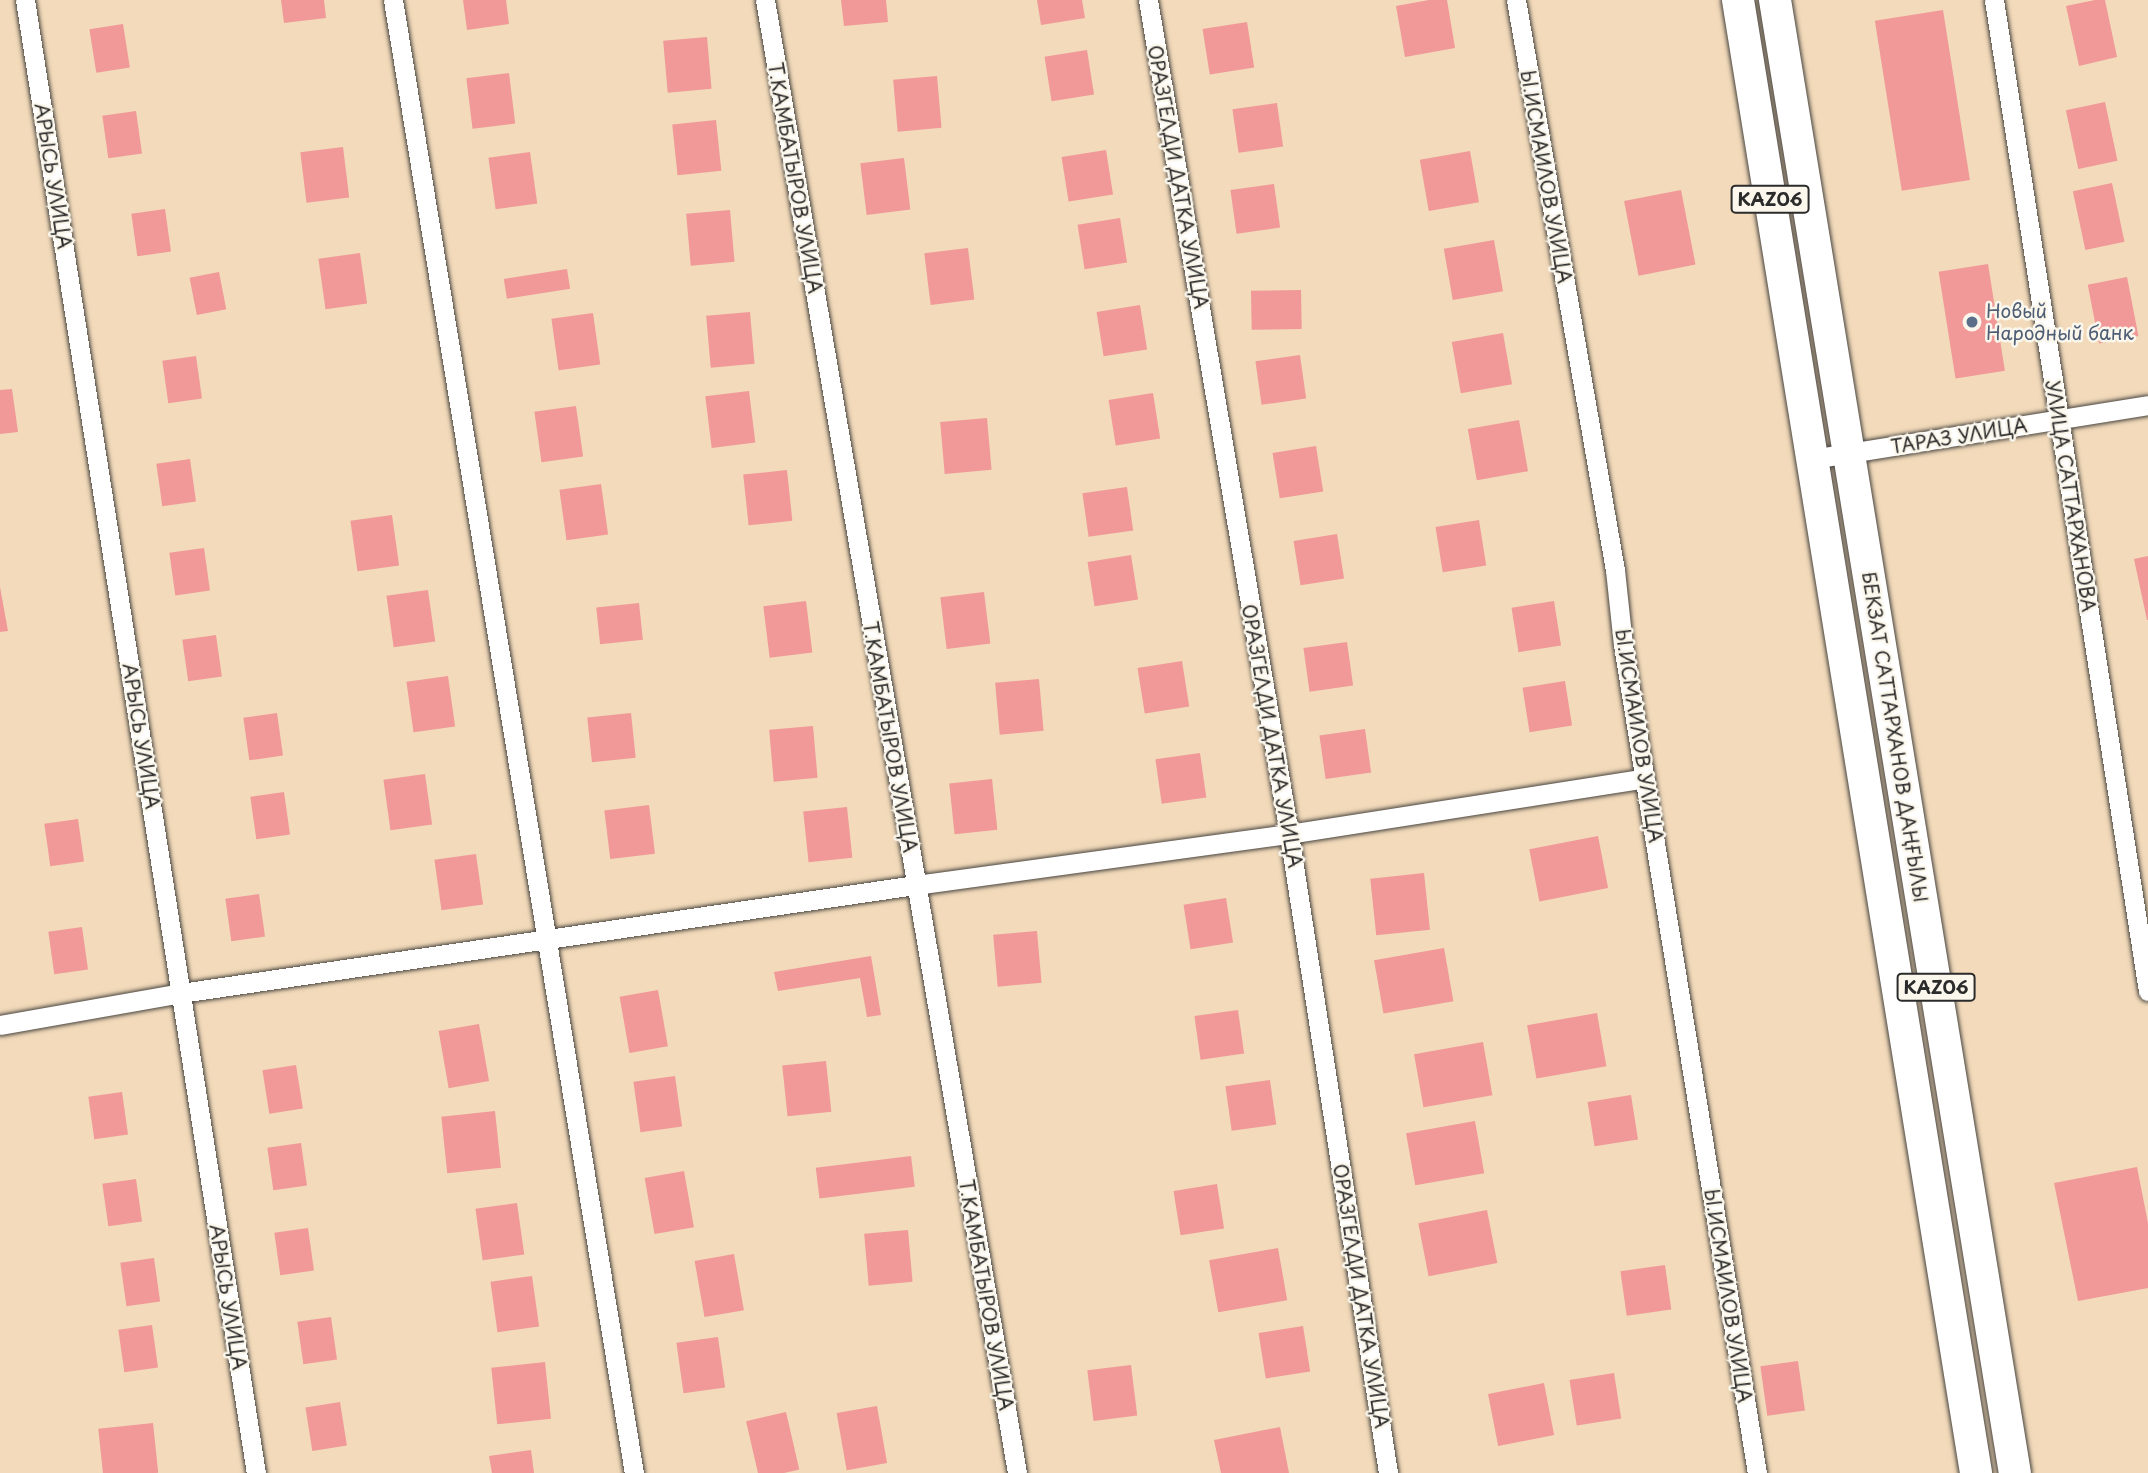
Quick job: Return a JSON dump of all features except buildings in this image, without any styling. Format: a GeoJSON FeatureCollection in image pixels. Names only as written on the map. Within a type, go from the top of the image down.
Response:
{"type":"FeatureCollection","features":[{"type":"Feature","properties":{"kind":"main road","name":"БЕКЗАТ САТТАРХАНОВ ДАҢҒЫЛЫ"},"geometry":{"type":"LineString","coordinates":[[1738,0],[1976,1473]]}},
{"type":"Feature","properties":{"kind":"main road","name":"БЕКЗАТ САТТАРХАНОВ ДАҢҒЫЛЫ"},"geometry":{"type":"LineString","coordinates":[[1775,0],[2015,1473]]}},
{"type":"Feature","properties":{"kind":"main road"},"geometry":{"type":"LineString","coordinates":[[1846,670],[1883,662]]}},
{"type":"Feature","properties":{"kind":"street","name":"АРЫСЬ УЛИЦА"},"geometry":{"type":"LineString","coordinates":[[25,0],[256,1473]]}},
{"type":"Feature","properties":{"kind":"street"},"geometry":{"type":"LineString","coordinates":[[393,0],[635,1473]]}},
{"type":"Feature","properties":{"kind":"street","name":"Т.КАМБАТЫРОВ УЛИЦА"},"geometry":{"type":"LineString","coordinates":[[765,0],[1017,1473]]}},
{"type":"Feature","properties":{"kind":"street","name":"ОРАЗГЕЛДИ ДАТКА УЛИЦА"},"geometry":{"type":"LineString","coordinates":[[1147,0],[1289,834],[1388,1473]]}},
{"type":"Feature","properties":{"kind":"street","name":"Ы.ИСМАИЛОВ УЛИЦА"},"geometry":{"type":"LineString","coordinates":[[1516,0],[1615,570],[1623,645],[1757,1473]]}},
{"type":"Feature","properties":{"kind":"street","name":"УЛИЦА САТТАРХАНОВА"},"geometry":{"type":"LineString","coordinates":[[1994,0],[2148,991]]}},
{"type":"Feature","properties":{"kind":"street","name":"ТАРАЗ УЛИЦА"},"geometry":{"type":"LineString","coordinates":[[1812,459],[2148,405]]}},
{"type":"Feature","properties":{"kind":"street"},"geometry":{"type":"LineString","coordinates":[[0,1025],[181,993],[915,885],[1289,834],[1645,778]]}},
{"type":"Feature","properties":{"kind":"place","name":"Новый Народный банк"},"geometry":{"type":"Point","coordinates":[1972,322]}}]}
